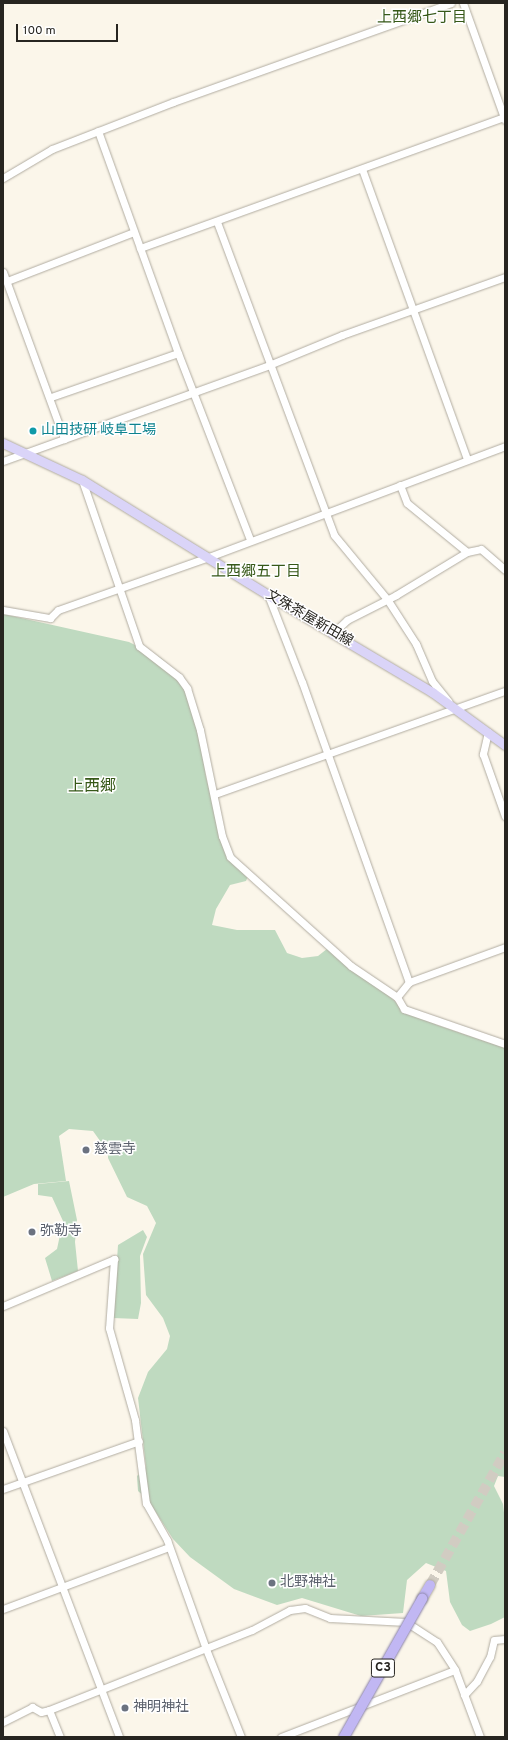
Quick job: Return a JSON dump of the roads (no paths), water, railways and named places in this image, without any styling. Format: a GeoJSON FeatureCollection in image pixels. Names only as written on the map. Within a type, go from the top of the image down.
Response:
{"type":"FeatureCollection","features":[{"type":"Feature","properties":{"kind":"highway","name":"C3"},"geometry":{"type":"LineString","coordinates":[[344,1737],[430,1585]]}},
{"type":"Feature","properties":{"kind":"main road","name":"文殊茶屋新田線"},"geometry":{"type":"LineString","coordinates":[[3,443],[82,480],[206,558],[332,634],[359,648],[454,708],[505,744]]}},
{"type":"Feature","properties":{"kind":"street"},"geometry":{"type":"LineString","coordinates":[[3,178],[37,156],[98,131],[451,3]]}},
{"type":"Feature","properties":{"kind":"street"},"geometry":{"type":"LineString","coordinates":[[140,248],[217,222],[504,119],[463,3]]}},
{"type":"Feature","properties":{"kind":"street"},"geometry":{"type":"LineString","coordinates":[[98,131],[178,353],[250,540]]}},
{"type":"Feature","properties":{"kind":"street"},"geometry":{"type":"LineString","coordinates":[[362,169],[467,459]]}},
{"type":"Feature","properties":{"kind":"street"},"geometry":{"type":"LineString","coordinates":[[217,222],[269,365],[314,477],[324,513],[341,546],[387,599],[416,644],[432,681],[454,708]]}},
{"type":"Feature","properties":{"kind":"street"},"geometry":{"type":"LineString","coordinates":[[7,281],[134,232]]}},
{"type":"Feature","properties":{"kind":"street"},"geometry":{"type":"LineString","coordinates":[[3,272],[51,397],[64,439]]}},
{"type":"Feature","properties":{"kind":"street"},"geometry":{"type":"LineString","coordinates":[[3,461],[269,365],[342,335],[414,311],[505,277]]}},
{"type":"Feature","properties":{"kind":"street"},"geometry":{"type":"LineString","coordinates":[[51,397],[178,353]]}},
{"type":"Feature","properties":{"kind":"street"},"geometry":{"type":"LineString","coordinates":[[3,610],[50,618],[58,610],[206,558],[250,540],[505,446]]}},
{"type":"Feature","properties":{"kind":"street"},"geometry":{"type":"LineString","coordinates":[[82,480],[120,588],[138,646],[179,677],[186,688],[200,730],[222,836],[230,857],[351,966],[397,997],[404,1009],[505,1044]]}},
{"type":"Feature","properties":{"kind":"street"},"geometry":{"type":"LineString","coordinates":[[400,485],[407,503],[467,552]]}},
{"type":"Feature","properties":{"kind":"street"},"geometry":{"type":"LineString","coordinates":[[332,634],[347,620],[387,599],[467,552],[481,549],[505,570]]}},
{"type":"Feature","properties":{"kind":"street"},"geometry":{"type":"LineString","coordinates":[[268,595],[328,754],[409,982]]}},
{"type":"Feature","properties":{"kind":"street"},"geometry":{"type":"LineString","coordinates":[[214,794],[505,691]]}},
{"type":"Feature","properties":{"kind":"street"},"geometry":{"type":"LineString","coordinates":[[488,732],[482,754],[505,816]]}},
{"type":"Feature","properties":{"kind":"street"},"geometry":{"type":"LineString","coordinates":[[397,997],[409,982],[505,947]]}},
{"type":"Feature","properties":{"kind":"street"},"geometry":{"type":"LineString","coordinates":[[3,1306],[114,1259],[108,1328],[139,1441],[146,1503],[169,1547],[206,1649],[241,1737]]}},
{"type":"Feature","properties":{"kind":"street"},"geometry":{"type":"LineString","coordinates":[[3,1431],[120,1737]]}},
{"type":"Feature","properties":{"kind":"street"},"geometry":{"type":"LineString","coordinates":[[3,1489],[139,1441]]}},
{"type":"Feature","properties":{"kind":"street"},"geometry":{"type":"LineString","coordinates":[[3,1609],[169,1547]]}},
{"type":"Feature","properties":{"kind":"street"},"geometry":{"type":"LineString","coordinates":[[3,1722],[32,1707],[41,1712],[49,1710],[252,1630],[290,1610],[305,1608],[330,1618],[406,1622],[438,1642],[455,1670],[480,1737]]}},
{"type":"Feature","properties":{"kind":"street"},"geometry":{"type":"LineString","coordinates":[[464,1695],[477,1681],[490,1657],[494,1640],[505,1639]]}},
{"type":"Feature","properties":{"kind":"street"},"geometry":{"type":"LineString","coordinates":[[281,1737],[455,1670]]}},
{"type":"Feature","properties":{"kind":"street"},"geometry":{"type":"LineString","coordinates":[[49,1710],[60,1737]]}},
{"type":"Feature","properties":{"kind":"tunnel"},"geometry":{"type":"LineString","coordinates":[[430,1585],[505,1453]]}},
{"type":"Feature","properties":{"kind":"place","name":"山田技研 岐阜工場"},"geometry":{"type":"Point","coordinates":[33,431]}},
{"type":"Feature","properties":{"kind":"place","name":"慈雲寺"},"geometry":{"type":"Point","coordinates":[86,1150]}},
{"type":"Feature","properties":{"kind":"place","name":"弥勒寺"},"geometry":{"type":"Point","coordinates":[32,1232]}},
{"type":"Feature","properties":{"kind":"place","name":"北野神社"},"geometry":{"type":"Point","coordinates":[272,1583]}},
{"type":"Feature","properties":{"kind":"place","name":"神明神社"},"geometry":{"type":"Point","coordinates":[125,1708]}},
{"type":"Feature","properties":{"kind":"district","name":"上西郷七丁目"},"geometry":{"type":"Point","coordinates":[422,19]}},
{"type":"Feature","properties":{"kind":"district","name":"上西郷五丁目"},"geometry":{"type":"Point","coordinates":[256,573]}},
{"type":"Feature","properties":{"kind":"district","name":"上西郷"},"geometry":{"type":"Point","coordinates":[92,787]}}]}
